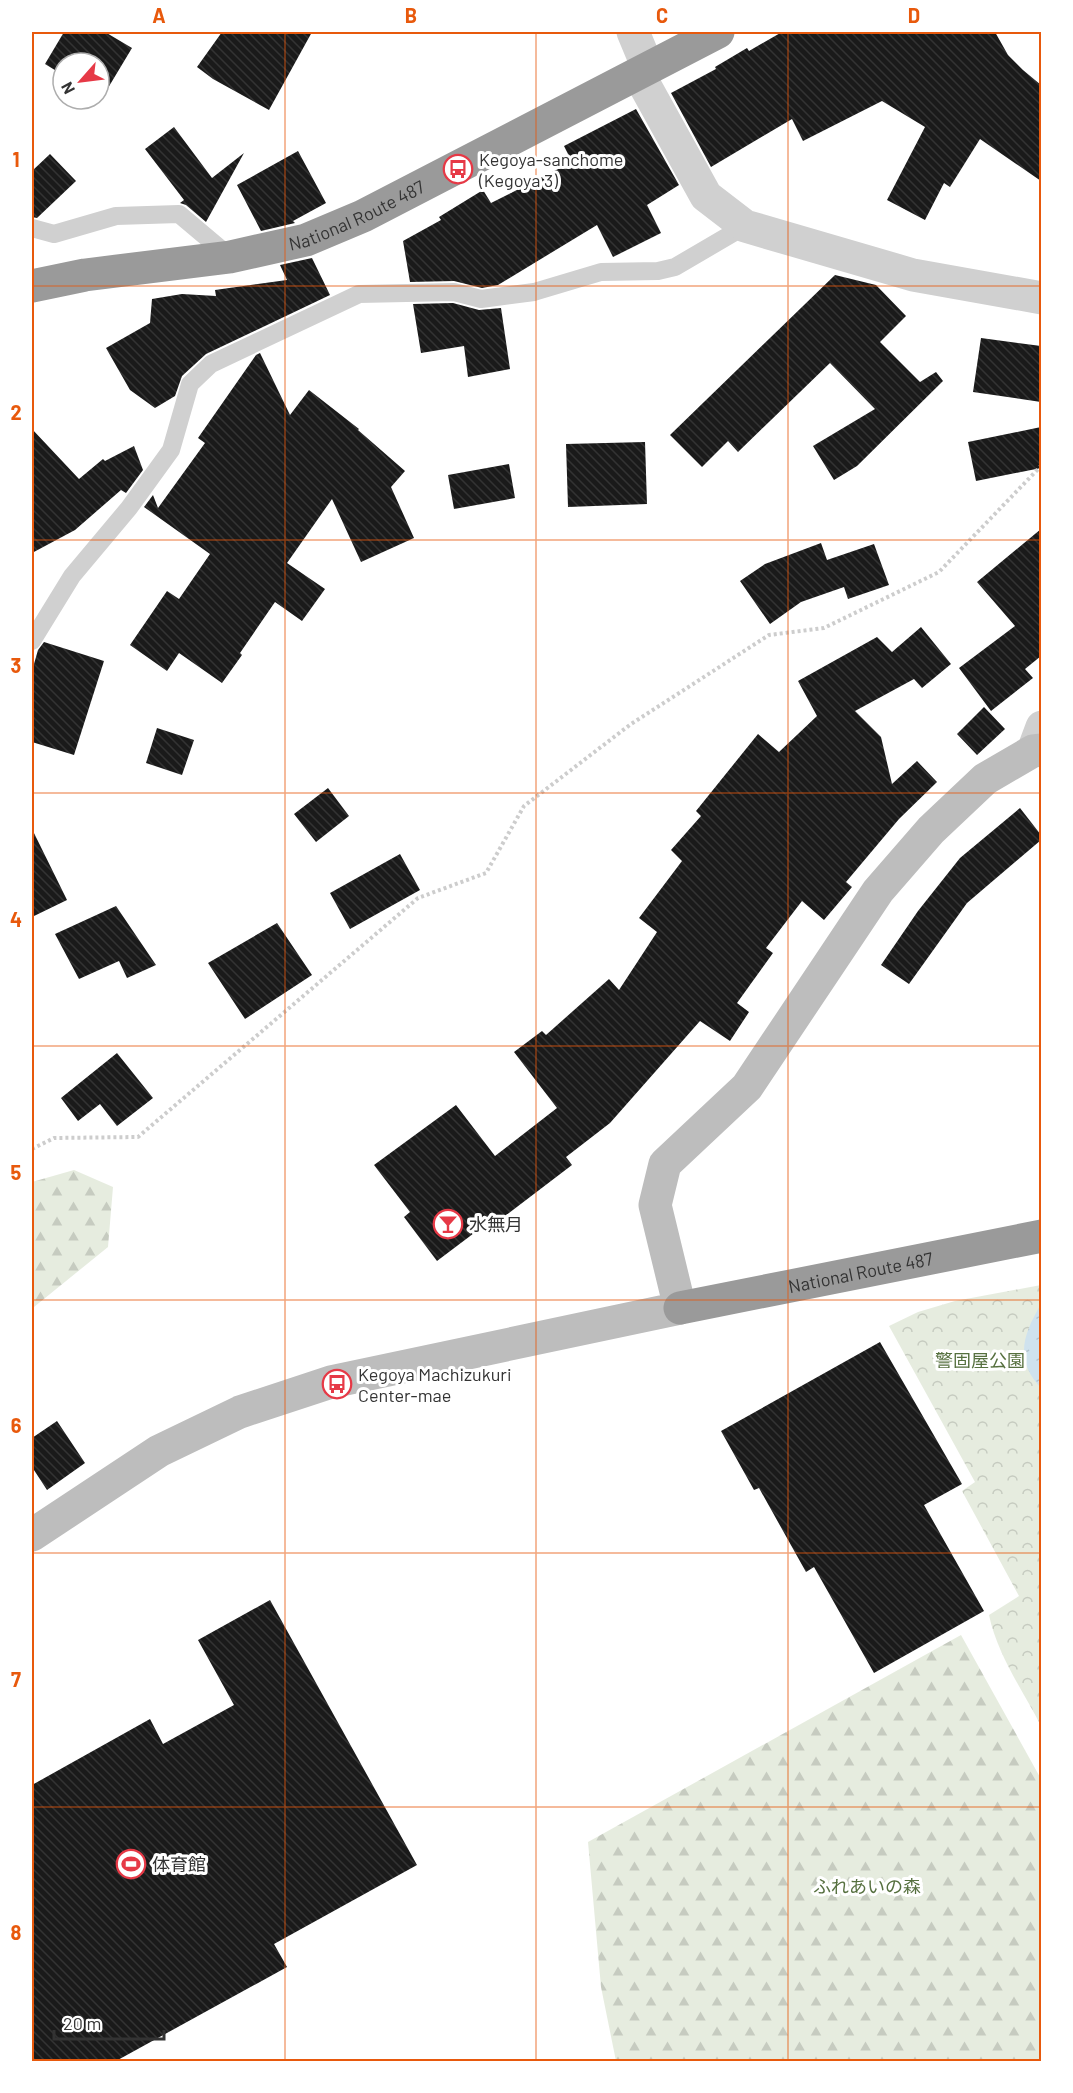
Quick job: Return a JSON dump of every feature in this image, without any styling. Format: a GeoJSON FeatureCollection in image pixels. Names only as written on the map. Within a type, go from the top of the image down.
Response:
{"type":"FeatureCollection","features":[{"type":"Feature","properties":{"kind":"highway","name":"National Route 487"},"geometry":{"type":"LineString","coordinates":[[32,286],[85,275],[230,257],[306,240],[363,216],[718,32]]}},
{"type":"Feature","properties":{"kind":"highway","name":"National Route 487"},"geometry":{"type":"LineString","coordinates":[[680,1308],[1041,1236]]}},
{"type":"Feature","properties":{"kind":"street"},"geometry":{"type":"LineString","coordinates":[[633,32],[643,70],[706,196],[745,226],[913,275],[1041,298]]}},
{"type":"Feature","properties":{"kind":"street"},"geometry":{"type":"LineString","coordinates":[[32,1535],[159,1451],[240,1412],[331,1382],[680,1308],[655,1205],[665,1164],[747,1087],[878,891],[932,830],[985,779],[1039,742]]}},
{"type":"Feature","properties":{"kind":"lane"},"geometry":{"type":"LineString","coordinates":[[32,228],[54,234],[116,216],[179,214],[230,257]]}},
{"type":"Feature","properties":{"kind":"lane"},"geometry":{"type":"LineString","coordinates":[[32,641],[72,576],[129,508],[171,450],[190,384],[211,364],[359,294],[454,292],[481,299],[534,292],[602,272],[658,271],[675,267],[745,226]]}},
{"type":"Feature","properties":{"kind":"path"},"geometry":{"type":"LineString","coordinates":[[32,1149],[54,1138],[138,1137],[418,898],[486,873],[524,806],[631,724],[769,635],[824,628],[939,572],[1041,465]]}},
{"type":"Feature","properties":{"kind":"green space"},"geometry":{"type":"Polygon","coordinates":[[[74,1170],[113,1187],[108,1247],[34,1307],[32,1312],[32,1182],[74,1170]]]}},
{"type":"Feature","properties":{"kind":"green space","name":"警固屋公園"},"geometry":{"type":"Polygon","coordinates":[[[1041,1285],[1041,1726],[1004,1658],[989,1615],[1019,1596],[962,1491],[975,1482],[889,1326],[918,1312],[955,1301],[1041,1285]]]}},
{"type":"Feature","properties":{"kind":"green space","name":"ふれあいの森"},"geometry":{"type":"Polygon","coordinates":[[[961,1635],[1041,1779],[1041,2061],[616,2061],[601,1987],[588,1842],[961,1635]]]}},
{"type":"Feature","properties":{"kind":"water"},"geometry":{"type":"Polygon","coordinates":[[[1041,1304],[1041,1388],[1027,1367],[1024,1347],[1030,1326],[1041,1304]]]}},
{"type":"Feature","properties":{"kind":"building"},"geometry":{"type":"Polygon","coordinates":[[[64,32],[105,32],[132,48],[111,83],[111,51],[53,51],[64,32]]]}},
{"type":"Feature","properties":{"kind":"building"},"geometry":{"type":"Polygon","coordinates":[[[222,32],[312,32],[269,110],[213,79],[197,67],[222,32]]]}},
{"type":"Feature","properties":{"kind":"building"},"geometry":{"type":"Polygon","coordinates":[[[782,32],[995,32],[1008,55],[1041,85],[1041,181],[980,139],[950,187],[944,183],[925,220],[887,200],[925,127],[882,101],[803,141],[792,119],[711,167],[671,93],[716,69],[715,67],[747,48],[749,51],[782,32]]]}},
{"type":"Feature","properties":{"kind":"building"},"geometry":{"type":"Polygon","coordinates":[[[51,54],[51,68],[45,64],[51,54]]]}},
{"type":"Feature","properties":{"kind":"building"},"geometry":{"type":"Polygon","coordinates":[[[636,109],[679,185],[647,205],[661,233],[613,257],[597,225],[498,285],[482,288],[454,281],[410,282],[403,241],[441,220],[439,217],[483,190],[491,203],[572,162],[564,146],[636,109]]]}},
{"type":"Feature","properties":{"kind":"building"},"geometry":{"type":"Polygon","coordinates":[[[174,127],[212,178],[244,153],[206,222],[186,205],[180,203],[184,200],[145,149],[174,127]]]}},
{"type":"Feature","properties":{"kind":"building"},"geometry":{"type":"Polygon","coordinates":[[[298,151],[326,203],[293,221],[295,223],[261,231],[237,185],[298,151]]]}},
{"type":"Feature","properties":{"kind":"building"},"geometry":{"type":"Polygon","coordinates":[[[50,154],[76,181],[37,218],[32,217],[32,171],[50,154]]]}},
{"type":"Feature","properties":{"kind":"building"},"geometry":{"type":"Polygon","coordinates":[[[312,258],[330,295],[206,354],[182,376],[175,396],[155,408],[130,390],[106,348],[150,323],[152,299],[182,294],[216,296],[215,290],[287,280],[280,265],[312,258]]]}},
{"type":"Feature","properties":{"kind":"building"},"geometry":{"type":"Polygon","coordinates":[[[835,275],[876,285],[906,316],[880,342],[920,382],[936,372],[943,381],[857,466],[834,480],[813,446],[875,409],[830,363],[738,452],[728,441],[702,467],[670,435],[835,275]]]}},
{"type":"Feature","properties":{"kind":"building"},"geometry":{"type":"Polygon","coordinates":[[[453,303],[479,310],[501,308],[510,369],[468,377],[464,346],[421,353],[413,304],[453,303]]]}},
{"type":"Feature","properties":{"kind":"building"},"geometry":{"type":"Polygon","coordinates":[[[981,338],[1041,346],[1041,402],[973,392],[981,338]]]}},
{"type":"Feature","properties":{"kind":"building"},"geometry":{"type":"Polygon","coordinates":[[[260,353],[290,415],[309,390],[359,429],[405,471],[391,487],[414,538],[361,562],[332,499],[287,563],[325,589],[302,621],[275,602],[222,683],[179,653],[167,671],[130,645],[167,591],[179,599],[210,554],[144,507],[153,495],[158,508],[205,443],[198,438],[256,355],[260,353]]]}},
{"type":"Feature","properties":{"kind":"building"},"geometry":{"type":"Polygon","coordinates":[[[1041,427],[1041,468],[976,481],[968,442],[1041,427]]]}},
{"type":"Feature","properties":{"kind":"building"},"geometry":{"type":"Polygon","coordinates":[[[32,429],[79,479],[103,459],[105,461],[134,446],[143,470],[126,493],[121,490],[75,530],[32,553],[32,429]]]}},
{"type":"Feature","properties":{"kind":"building"},"geometry":{"type":"Polygon","coordinates":[[[645,442],[647,504],[568,507],[566,444],[645,442]]]}},
{"type":"Feature","properties":{"kind":"building"},"geometry":{"type":"Polygon","coordinates":[[[509,464],[515,498],[454,509],[448,475],[509,464]]]}},
{"type":"Feature","properties":{"kind":"building"},"geometry":{"type":"Polygon","coordinates":[[[1041,529],[1041,656],[1025,669],[1033,678],[991,711],[959,668],[1015,626],[977,582],[1041,529]]]}},
{"type":"Feature","properties":{"kind":"building"},"geometry":{"type":"Polygon","coordinates":[[[821,543],[827,560],[874,544],[889,585],[848,599],[844,587],[801,602],[770,624],[740,581],[765,564],[821,543]]]}},
{"type":"Feature","properties":{"kind":"building"},"geometry":{"type":"Polygon","coordinates":[[[921,627],[951,664],[922,688],[914,679],[855,711],[881,737],[892,784],[917,761],[937,782],[899,819],[846,882],[852,887],[824,920],[802,901],[766,948],[773,953],[737,1003],[749,1012],[730,1041],[700,1021],[610,1123],[566,1157],[572,1165],[501,1219],[498,1215],[437,1261],[404,1217],[410,1212],[374,1165],[456,1105],[495,1156],[557,1108],[514,1052],[542,1031],[546,1035],[609,979],[619,990],[657,932],[639,918],[682,861],[671,850],[701,816],[696,811],[758,734],[779,752],[817,716],[798,681],[877,637],[892,652],[921,627]]]}},
{"type":"Feature","properties":{"kind":"building"},"geometry":{"type":"Polygon","coordinates":[[[44,642],[104,661],[74,755],[32,742],[32,671],[38,650],[44,642]]]}},
{"type":"Feature","properties":{"kind":"building"},"geometry":{"type":"Polygon","coordinates":[[[984,707],[1005,729],[977,755],[957,734],[984,707]]]}},
{"type":"Feature","properties":{"kind":"building"},"geometry":{"type":"Polygon","coordinates":[[[157,728],[194,740],[182,775],[146,763],[157,728]]]}},
{"type":"Feature","properties":{"kind":"building"},"geometry":{"type":"Polygon","coordinates":[[[328,788],[349,816],[316,842],[294,814],[328,788]]]}},
{"type":"Feature","properties":{"kind":"building"},"geometry":{"type":"Polygon","coordinates":[[[1020,808],[1041,835],[1041,840],[967,903],[909,984],[881,965],[918,911],[960,858],[1020,808]]]}},
{"type":"Feature","properties":{"kind":"building"},"geometry":{"type":"Polygon","coordinates":[[[32,829],[67,900],[32,917],[32,829]]]}},
{"type":"Feature","properties":{"kind":"building"},"geometry":{"type":"Polygon","coordinates":[[[400,854],[420,890],[350,929],[330,893],[400,854]]]}},
{"type":"Feature","properties":{"kind":"building"},"geometry":{"type":"Polygon","coordinates":[[[116,906],[156,965],[127,978],[119,961],[79,979],[55,934],[116,906]]]}},
{"type":"Feature","properties":{"kind":"building"},"geometry":{"type":"Polygon","coordinates":[[[277,923],[312,975],[245,1019],[208,963],[277,923]]]}},
{"type":"Feature","properties":{"kind":"building"},"geometry":{"type":"Polygon","coordinates":[[[117,1053],[153,1098],[117,1126],[100,1104],[78,1121],[61,1098],[117,1053]]]}},
{"type":"Feature","properties":{"kind":"building"},"geometry":{"type":"Polygon","coordinates":[[[880,1342],[962,1484],[924,1505],[984,1611],[874,1673],[814,1567],[806,1572],[759,1488],[754,1490],[721,1431],[880,1342]]]}},
{"type":"Feature","properties":{"kind":"building"},"geometry":{"type":"Polygon","coordinates":[[[57,1421],[85,1463],[47,1490],[32,1467],[32,1438],[57,1421]]]}},
{"type":"Feature","properties":{"kind":"building"},"geometry":{"type":"Polygon","coordinates":[[[270,1600],[417,1865],[274,1944],[287,1967],[116,2061],[32,2061],[32,1785],[150,1719],[163,1744],[234,1705],[198,1640],[270,1600]]]}},
{"type":"Feature","properties":{"kind":"place","name":"Kegoya-sanchome (Kegoya 3)"},"geometry":{"type":"Point","coordinates":[458,169]}},
{"type":"Feature","properties":{"kind":"place","name":"水無月"},"geometry":{"type":"Point","coordinates":[448,1224]}},
{"type":"Feature","properties":{"kind":"place","name":"Kegoya Machizukuri Center-mae"},"geometry":{"type":"Point","coordinates":[337,1384]}},
{"type":"Feature","properties":{"kind":"place","name":"体育館"},"geometry":{"type":"Point","coordinates":[131,1864]}}]}
